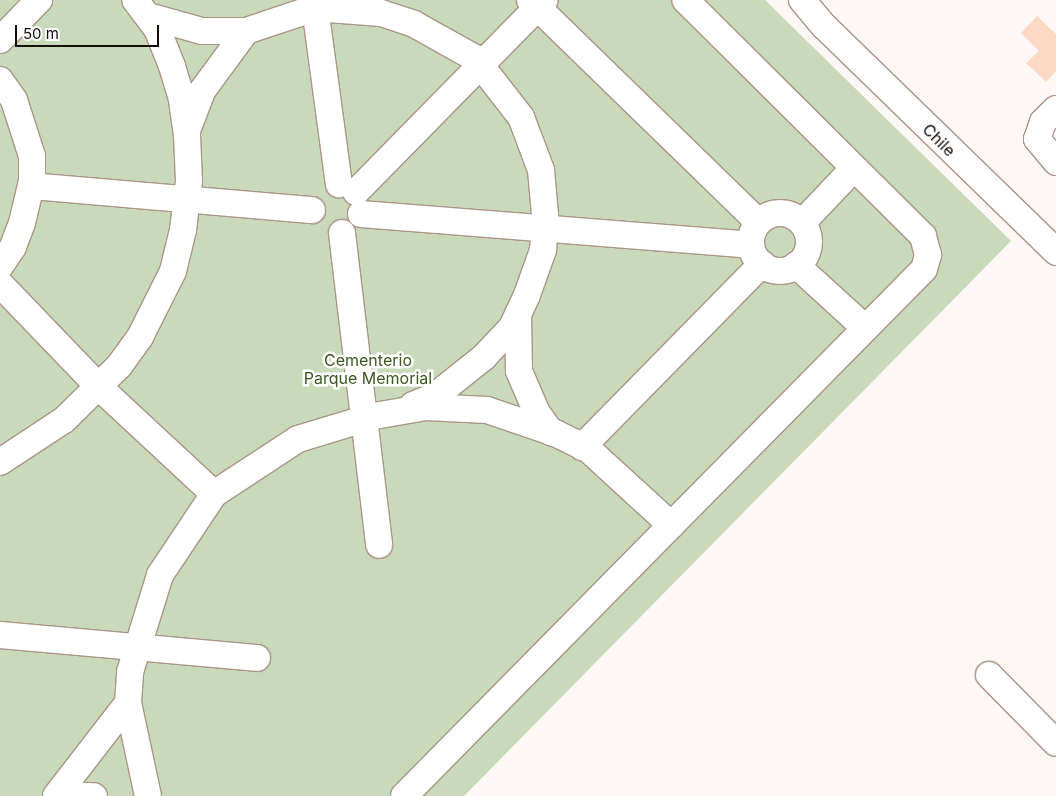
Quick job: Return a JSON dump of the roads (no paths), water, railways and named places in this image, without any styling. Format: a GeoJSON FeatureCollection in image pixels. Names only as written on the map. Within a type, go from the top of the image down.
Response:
{"type":"FeatureCollection","features":[{"type":"Feature","properties":{"kind":"street"},"geometry":{"type":"LineString","coordinates":[[0,40],[39,0]]}},
{"type":"Feature","properties":{"kind":"street"},"geometry":{"type":"LineString","coordinates":[[404,796],[924,269],[928,255],[923,236],[853,169],[685,0]]}},
{"type":"Feature","properties":{"kind":"street","name":"Chile"},"geometry":{"type":"LineString","coordinates":[[792,0],[824,26],[1056,252]]}},
{"type":"Feature","properties":{"kind":"street","name":"Chile"},"geometry":{"type":"LineString","coordinates":[[802,0],[824,26]]}},
{"type":"Feature","properties":{"kind":"street"},"geometry":{"type":"LineString","coordinates":[[352,197],[481,64],[538,2],[757,244],[776,270],[796,265],[808,245],[802,223]]}},
{"type":"Feature","properties":{"kind":"street"},"geometry":{"type":"LineString","coordinates":[[314,4],[352,197],[354,226],[342,233],[325,230],[318,225],[312,210],[317,194],[330,185],[352,197],[544,229],[757,244]]}},
{"type":"Feature","properties":{"kind":"street"},"geometry":{"type":"LineString","coordinates":[[142,8],[202,31],[246,31],[314,4],[381,13],[450,42],[481,64],[521,117],[541,170],[544,229],[543,250],[518,314],[512,327],[484,357],[435,396],[398,412]]}},
{"type":"Feature","properties":{"kind":"street"},"geometry":{"type":"LineString","coordinates":[[0,462],[64,420],[99,387],[140,337],[169,280],[184,230],[187,198],[187,136],[182,100],[172,66],[142,8]]}},
{"type":"Feature","properties":{"kind":"street"},"geometry":{"type":"LineString","coordinates":[[187,136],[190,116],[202,91],[246,31]]}},
{"type":"Feature","properties":{"kind":"street"},"geometry":{"type":"LineString","coordinates":[[0,80],[14,100],[25,126],[32,156],[31,186],[22,223],[0,266]]}},
{"type":"Feature","properties":{"kind":"street"},"geometry":{"type":"LineString","coordinates":[[1056,109],[1043,122],[1037,139],[1056,162]]}},
{"type":"Feature","properties":{"kind":"street"},"geometry":{"type":"LineString","coordinates":[[802,223],[853,169]]}},
{"type":"Feature","properties":{"kind":"street"},"geometry":{"type":"LineString","coordinates":[[31,186],[312,210]]}},
{"type":"Feature","properties":{"kind":"street"},"geometry":{"type":"LineString","coordinates":[[582,447],[757,244],[780,213],[802,223]]}},
{"type":"Feature","properties":{"kind":"street"},"geometry":{"type":"LineString","coordinates":[[342,233],[380,545]]}},
{"type":"Feature","properties":{"kind":"street"},"geometry":{"type":"LineString","coordinates":[[796,265],[865,328]]}},
{"type":"Feature","properties":{"kind":"street"},"geometry":{"type":"LineString","coordinates":[[0,284],[99,387],[214,494]]}},
{"type":"Feature","properties":{"kind":"street"},"geometry":{"type":"LineString","coordinates":[[518,314],[519,371],[537,413],[551,432]]}},
{"type":"Feature","properties":{"kind":"street"},"geometry":{"type":"LineString","coordinates":[[148,796],[128,703],[130,672],[160,575],[214,494],[298,439],[365,419],[426,407],[486,410],[551,432],[582,447],[671,525]]}},
{"type":"Feature","properties":{"kind":"street"},"geometry":{"type":"LineString","coordinates":[[0,635],[256,658]]}},
{"type":"Feature","properties":{"kind":"street"},"geometry":{"type":"LineString","coordinates":[[989,675],[1056,743]]}},
{"type":"Feature","properties":{"kind":"street"},"geometry":{"type":"LineString","coordinates":[[57,796],[128,703]]}},
{"type":"Feature","properties":{"kind":"street"},"geometry":{"type":"LineString","coordinates":[[57,796],[94,796]]}},
{"type":"Feature","properties":{"kind":"park label","name":"Cementerio Parque Memorial"},"geometry":{"type":"Point","coordinates":[368,369]}}]}
